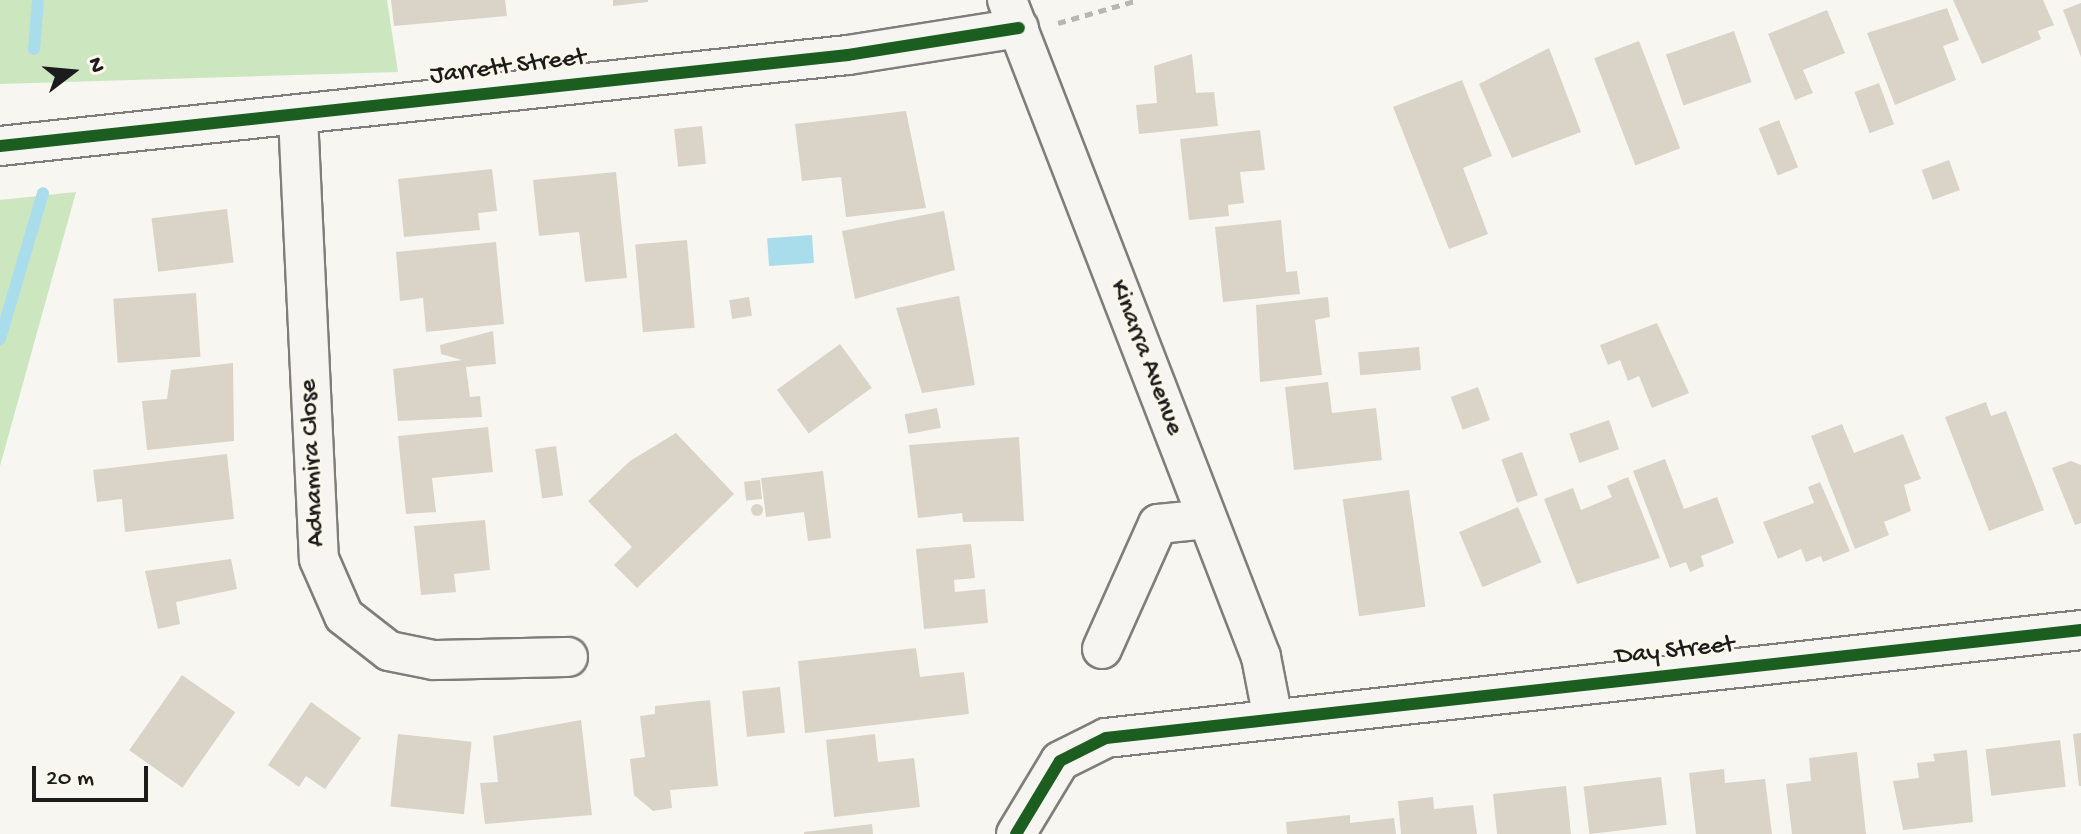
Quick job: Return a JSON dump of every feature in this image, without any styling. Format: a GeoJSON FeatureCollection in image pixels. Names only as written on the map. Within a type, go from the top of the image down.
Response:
{"type":"FeatureCollection","features":[{"type":"Feature","properties":{"kind":"street","name":"Jarrett Street"},"geometry":{"type":"LineString","coordinates":[[0,146],[930,45],[1013,14]]}},
{"type":"Feature","properties":{"kind":"street","name":"Kinarra Avenue"},"geometry":{"type":"LineString","coordinates":[[1013,14],[1261,657],[1273,719]]}},
{"type":"Feature","properties":{"kind":"street","name":"Adnamira Close"},"geometry":{"type":"LineString","coordinates":[[298,116],[319,559],[344,616],[389,651],[434,660],[568,657]]}},
{"type":"Feature","properties":{"kind":"street"},"geometry":{"type":"LineString","coordinates":[[1102,649],[1158,524],[1207,519]]}},
{"type":"Feature","properties":{"kind":"street","name":"Day Street"},"geometry":{"type":"LineString","coordinates":[[1016,834],[1060,761],[1106,738],[2081,630]]}},
{"type":"Feature","properties":{"kind":"path"},"geometry":{"type":"LineString","coordinates":[[1054,13],[1059,25],[1138,0]]}},
{"type":"Feature","properties":{"kind":"green space"},"geometry":{"type":"Polygon","coordinates":[[[0,0],[387,0],[398,72],[0,84],[0,0]]]}},
{"type":"Feature","properties":{"kind":"green space"},"geometry":{"type":"Polygon","coordinates":[[[76,192],[0,466],[0,200],[76,192]]]}},
{"type":"Feature","properties":{"kind":"water"},"geometry":{"type":"Polygon","coordinates":[[[812,235],[814,263],[769,266],[767,238],[812,235]]]}},
{"type":"Feature","properties":{"kind":"building"},"geometry":{"type":"Polygon","coordinates":[[[391,0],[505,0],[507,16],[394,26],[391,0]]]}},
{"type":"Feature","properties":{"kind":"building"},"geometry":{"type":"Polygon","coordinates":[[[613,0],[648,0],[648,2],[613,6],[613,0]]]}},
{"type":"Feature","properties":{"kind":"building"},"geometry":{"type":"Polygon","coordinates":[[[1953,0],[2043,0],[2054,25],[2038,31],[2041,39],[1982,64],[1953,0]]]}},
{"type":"Feature","properties":{"kind":"building"},"geometry":{"type":"Polygon","coordinates":[[[2081,3],[2081,57],[2063,10],[2081,3]]]}},
{"type":"Feature","properties":{"kind":"building"},"geometry":{"type":"Polygon","coordinates":[[[1947,8],[1959,40],[1943,46],[1956,80],[1895,105],[1867,33],[1947,8]]]}},
{"type":"Feature","properties":{"kind":"building"},"geometry":{"type":"Polygon","coordinates":[[[1827,10],[1845,53],[1803,70],[1813,93],[1795,100],[1768,34],[1827,10]]]}},
{"type":"Feature","properties":{"kind":"building"},"geometry":{"type":"Polygon","coordinates":[[[1734,31],[1752,82],[1684,105],[1666,54],[1734,31]]]}},
{"type":"Feature","properties":{"kind":"building"},"geometry":{"type":"Polygon","coordinates":[[[1639,41],[1680,148],[1635,166],[1594,58],[1639,41]]]}},
{"type":"Feature","properties":{"kind":"building"},"geometry":{"type":"Polygon","coordinates":[[[1549,48],[1581,132],[1512,158],[1479,84],[1549,48]]]}},
{"type":"Feature","properties":{"kind":"building"},"geometry":{"type":"Polygon","coordinates":[[[1192,54],[1196,93],[1214,92],[1218,126],[1139,134],[1136,105],[1157,103],[1154,66],[1192,54]]]}},
{"type":"Feature","properties":{"kind":"building"},"geometry":{"type":"Polygon","coordinates":[[[1462,80],[1492,156],[1463,168],[1488,234],[1449,249],[1393,107],[1462,80]]]}},
{"type":"Feature","properties":{"kind":"building"},"geometry":{"type":"Polygon","coordinates":[[[1879,83],[1894,124],[1870,133],[1855,92],[1879,83]]]}},
{"type":"Feature","properties":{"kind":"building"},"geometry":{"type":"Polygon","coordinates":[[[906,111],[926,208],[846,217],[841,177],[802,181],[795,124],[906,111]]]}},
{"type":"Feature","properties":{"kind":"building"},"geometry":{"type":"Polygon","coordinates":[[[1779,120],[1798,167],[1778,176],[1759,128],[1779,120]]]}},
{"type":"Feature","properties":{"kind":"building"},"geometry":{"type":"Polygon","coordinates":[[[702,126],[706,164],[678,167],[674,129],[702,126]]]}},
{"type":"Feature","properties":{"kind":"building"},"geometry":{"type":"Polygon","coordinates":[[[1260,130],[1265,170],[1240,172],[1244,203],[1228,205],[1229,216],[1189,220],[1180,139],[1260,130]]]}},
{"type":"Feature","properties":{"kind":"building"},"geometry":{"type":"Polygon","coordinates":[[[1949,160],[1960,190],[1933,200],[1922,170],[1949,160]]]}},
{"type":"Feature","properties":{"kind":"building"},"geometry":{"type":"Polygon","coordinates":[[[492,169],[497,211],[478,213],[480,230],[404,237],[398,179],[492,169]]]}},
{"type":"Feature","properties":{"kind":"building"},"geometry":{"type":"Polygon","coordinates":[[[616,172],[627,278],[585,282],[579,232],[539,236],[533,180],[616,172]]]}},
{"type":"Feature","properties":{"kind":"building"},"geometry":{"type":"Polygon","coordinates":[[[227,209],[234,263],[158,272],[152,218],[227,209]]]}},
{"type":"Feature","properties":{"kind":"building"},"geometry":{"type":"Polygon","coordinates":[[[944,211],[955,270],[855,299],[842,231],[944,211]]]}},
{"type":"Feature","properties":{"kind":"building"},"geometry":{"type":"Polygon","coordinates":[[[1281,220],[1286,272],[1297,271],[1300,294],[1223,302],[1215,227],[1281,220]]]}},
{"type":"Feature","properties":{"kind":"building"},"geometry":{"type":"Polygon","coordinates":[[[687,240],[695,328],[643,332],[635,245],[687,240]]]}},
{"type":"Feature","properties":{"kind":"building"},"geometry":{"type":"Polygon","coordinates":[[[496,242],[504,324],[426,332],[423,298],[400,301],[396,252],[496,242]]]}},
{"type":"Feature","properties":{"kind":"building"},"geometry":{"type":"Polygon","coordinates":[[[196,293],[200,357],[118,363],[113,299],[196,293]]]}},
{"type":"Feature","properties":{"kind":"building"},"geometry":{"type":"Polygon","coordinates":[[[959,296],[975,385],[922,393],[896,308],[959,296]]]}},
{"type":"Feature","properties":{"kind":"building"},"geometry":{"type":"Polygon","coordinates":[[[749,297],[752,316],[732,319],[729,300],[749,297]]]}},
{"type":"Feature","properties":{"kind":"building"},"geometry":{"type":"Polygon","coordinates":[[[1328,297],[1330,317],[1315,320],[1322,375],[1260,382],[1256,305],[1328,297]]]}},
{"type":"Feature","properties":{"kind":"building"},"geometry":{"type":"Polygon","coordinates":[[[1657,323],[1689,393],[1652,408],[1639,376],[1628,381],[1620,360],[1608,365],[1600,345],[1657,323]]]}},
{"type":"Feature","properties":{"kind":"building"},"geometry":{"type":"Polygon","coordinates":[[[493,331],[496,364],[466,367],[470,397],[480,396],[482,417],[398,421],[393,369],[462,360],[441,354],[440,345],[493,331]]]}},
{"type":"Feature","properties":{"kind":"building"},"geometry":{"type":"Polygon","coordinates":[[[840,344],[872,388],[809,434],[777,390],[840,344]]]}},
{"type":"Feature","properties":{"kind":"building"},"geometry":{"type":"Polygon","coordinates":[[[1419,347],[1421,370],[1360,375],[1358,352],[1419,347]]]}},
{"type":"Feature","properties":{"kind":"building"},"geometry":{"type":"Polygon","coordinates":[[[233,363],[234,441],[147,450],[142,401],[167,399],[171,370],[233,363]]]}},
{"type":"Feature","properties":{"kind":"building"},"geometry":{"type":"Polygon","coordinates":[[[1328,382],[1332,413],[1376,408],[1382,460],[1294,470],[1285,387],[1328,382]]]}},
{"type":"Feature","properties":{"kind":"building"},"geometry":{"type":"Polygon","coordinates":[[[1478,387],[1490,420],[1463,430],[1451,397],[1478,387]]]}},
{"type":"Feature","properties":{"kind":"building"},"geometry":{"type":"Polygon","coordinates":[[[1986,402],[1991,416],[2006,411],[2044,510],[1989,531],[1945,417],[1986,402]]]}},
{"type":"Feature","properties":{"kind":"building"},"geometry":{"type":"Polygon","coordinates":[[[937,408],[941,428],[908,434],[905,414],[937,408]]]}},
{"type":"Feature","properties":{"kind":"building"},"geometry":{"type":"Polygon","coordinates":[[[1609,420],[1619,449],[1579,463],[1569,434],[1609,420]]]}},
{"type":"Feature","properties":{"kind":"building"},"geometry":{"type":"Polygon","coordinates":[[[1842,424],[1854,453],[1903,434],[1921,479],[1904,485],[1911,511],[1884,522],[1889,535],[1855,549],[1811,436],[1842,424]]]}},
{"type":"Feature","properties":{"kind":"building"},"geometry":{"type":"Polygon","coordinates":[[[488,427],[493,472],[432,478],[436,512],[406,514],[398,436],[488,427]]]}},
{"type":"Feature","properties":{"kind":"building"},"geometry":{"type":"Polygon","coordinates":[[[676,433],[734,494],[637,588],[614,565],[632,547],[588,501],[630,461],[676,433]]]}},
{"type":"Feature","properties":{"kind":"building"},"geometry":{"type":"Polygon","coordinates":[[[1019,437],[1024,521],[963,522],[962,513],[918,518],[909,445],[1019,437]]]}},
{"type":"Feature","properties":{"kind":"building"},"geometry":{"type":"Polygon","coordinates":[[[556,446],[563,496],[542,498],[535,449],[556,446]]]}},
{"type":"Feature","properties":{"kind":"building"},"geometry":{"type":"Polygon","coordinates":[[[1522,452],[1538,495],[1517,503],[1501,460],[1522,452]]]}},
{"type":"Feature","properties":{"kind":"building"},"geometry":{"type":"Polygon","coordinates":[[[227,454],[234,519],[125,532],[122,499],[97,502],[93,470],[227,454]]]}},
{"type":"Feature","properties":{"kind":"building"},"geometry":{"type":"Polygon","coordinates":[[[1665,459],[1684,509],[1717,497],[1734,543],[1701,556],[1704,566],[1690,572],[1686,562],[1670,568],[1633,471],[1665,459]]]}},
{"type":"Feature","properties":{"kind":"building"},"geometry":{"type":"Polygon","coordinates":[[[2071,461],[2081,465],[2081,523],[2075,525],[2052,468],[2071,461]]]}},
{"type":"Feature","properties":{"kind":"building"},"geometry":{"type":"Polygon","coordinates":[[[823,471],[831,538],[808,541],[804,512],[766,517],[761,478],[823,471]]]}},
{"type":"Feature","properties":{"kind":"building"},"geometry":{"type":"Polygon","coordinates":[[[1628,477],[1660,558],[1577,584],[1544,499],[1573,488],[1581,510],[1612,497],[1607,486],[1628,477]]]}},
{"type":"Feature","properties":{"kind":"building"},"geometry":{"type":"Polygon","coordinates":[[[760,480],[762,499],[746,501],[744,482],[760,480]]]}},
{"type":"Feature","properties":{"kind":"building"},"geometry":{"type":"Polygon","coordinates":[[[1820,482],[1850,551],[1823,562],[1821,556],[1806,562],[1801,549],[1778,559],[1763,522],[1814,503],[1808,487],[1820,482]]]}},
{"type":"Feature","properties":{"kind":"building"},"geometry":{"type":"Polygon","coordinates":[[[1409,490],[1425,607],[1359,616],[1343,499],[1409,490]]]}},
{"type":"Feature","properties":{"kind":"building"},"geometry":{"type":"Polygon","coordinates":[[[757,504],[763,510],[757,516],[751,510],[757,504]]]}},
{"type":"Feature","properties":{"kind":"building"},"geometry":{"type":"Polygon","coordinates":[[[1518,507],[1541,562],[1483,587],[1459,532],[1518,507]]]}},
{"type":"Feature","properties":{"kind":"building"},"geometry":{"type":"Polygon","coordinates":[[[485,520],[490,570],[454,574],[456,592],[421,595],[414,526],[485,520]]]}},
{"type":"Feature","properties":{"kind":"building"},"geometry":{"type":"Polygon","coordinates":[[[971,544],[975,578],[954,580],[955,592],[985,589],[988,623],[924,629],[916,549],[971,544]]]}},
{"type":"Feature","properties":{"kind":"building"},"geometry":{"type":"Polygon","coordinates":[[[231,559],[237,589],[176,602],[180,624],[158,629],[145,571],[231,559]]]}},
{"type":"Feature","properties":{"kind":"building"},"geometry":{"type":"Polygon","coordinates":[[[916,648],[920,677],[964,672],[969,714],[805,733],[798,661],[916,648]]]}},
{"type":"Feature","properties":{"kind":"building"},"geometry":{"type":"Polygon","coordinates":[[[182,675],[235,712],[182,788],[129,750],[182,675]]]}},
{"type":"Feature","properties":{"kind":"building"},"geometry":{"type":"Polygon","coordinates":[[[780,687],[785,733],[747,737],[742,691],[780,687]]]}},
{"type":"Feature","properties":{"kind":"building"},"geometry":{"type":"Polygon","coordinates":[[[710,700],[718,786],[670,790],[672,808],[653,811],[634,795],[630,759],[645,757],[640,716],[655,714],[655,706],[710,700]]]}},
{"type":"Feature","properties":{"kind":"building"},"geometry":{"type":"Polygon","coordinates":[[[311,702],[361,738],[325,789],[306,776],[299,787],[268,765],[311,702]]]}},
{"type":"Feature","properties":{"kind":"building"},"geometry":{"type":"Polygon","coordinates":[[[581,720],[592,815],[485,824],[480,783],[498,782],[493,736],[581,720]]]}},
{"type":"Feature","properties":{"kind":"building"},"geometry":{"type":"Polygon","coordinates":[[[2081,733],[2081,786],[2079,786],[2073,734],[2081,733]]]}},
{"type":"Feature","properties":{"kind":"building"},"geometry":{"type":"Polygon","coordinates":[[[398,734],[472,742],[464,814],[390,807],[398,734]]]}},
{"type":"Feature","properties":{"kind":"building"},"geometry":{"type":"Polygon","coordinates":[[[875,734],[878,762],[914,758],[920,807],[834,817],[826,740],[875,734]]]}},
{"type":"Feature","properties":{"kind":"building"},"geometry":{"type":"Polygon","coordinates":[[[2060,740],[2066,787],[1991,796],[1986,749],[2060,740]]]}},
{"type":"Feature","properties":{"kind":"building"},"geometry":{"type":"Polygon","coordinates":[[[1967,750],[1973,822],[1903,830],[1893,781],[1919,778],[1917,763],[1935,761],[1933,754],[1967,750]]]}},
{"type":"Feature","properties":{"kind":"building"},"geometry":{"type":"Polygon","coordinates":[[[1857,752],[1866,834],[1792,834],[1786,784],[1811,781],[1809,758],[1857,752]]]}},
{"type":"Feature","properties":{"kind":"building"},"geometry":{"type":"Polygon","coordinates":[[[1724,769],[1725,783],[1765,779],[1772,834],[1696,834],[1689,773],[1724,769]]]}},
{"type":"Feature","properties":{"kind":"building"},"geometry":{"type":"Polygon","coordinates":[[[1661,777],[1667,825],[1589,834],[1584,787],[1661,777]]]}},
{"type":"Feature","properties":{"kind":"building"},"geometry":{"type":"Polygon","coordinates":[[[1566,786],[1571,834],[1497,834],[1493,794],[1566,786]]]}},
{"type":"Feature","properties":{"kind":"building"},"geometry":{"type":"Polygon","coordinates":[[[1433,797],[1434,809],[1473,805],[1477,834],[1401,834],[1398,801],[1433,797]]]}},
{"type":"Feature","properties":{"kind":"building"},"geometry":{"type":"Polygon","coordinates":[[[1350,815],[1350,823],[1394,818],[1396,834],[1287,834],[1286,822],[1350,815]]]}},
{"type":"Feature","properties":{"kind":"building"},"geometry":{"type":"Polygon","coordinates":[[[872,824],[873,834],[804,834],[804,832],[872,824]]]}},
{"type":"Feature","properties":{"kind":"waterway"},"geometry":{"type":"LineString","coordinates":[[34,49],[38,0]]}},
{"type":"Feature","properties":{"kind":"waterway"},"geometry":{"type":"LineString","coordinates":[[0,339],[43,193]]}},
{"type":"Feature","properties":{"kind":"cycle path"},"geometry":{"type":"LineString","coordinates":[[0,146],[848,55],[1019,28]]}},
{"type":"Feature","properties":{"kind":"cycle path"},"geometry":{"type":"LineString","coordinates":[[1016,834],[1060,761],[1106,738],[2081,630]]}}]}
